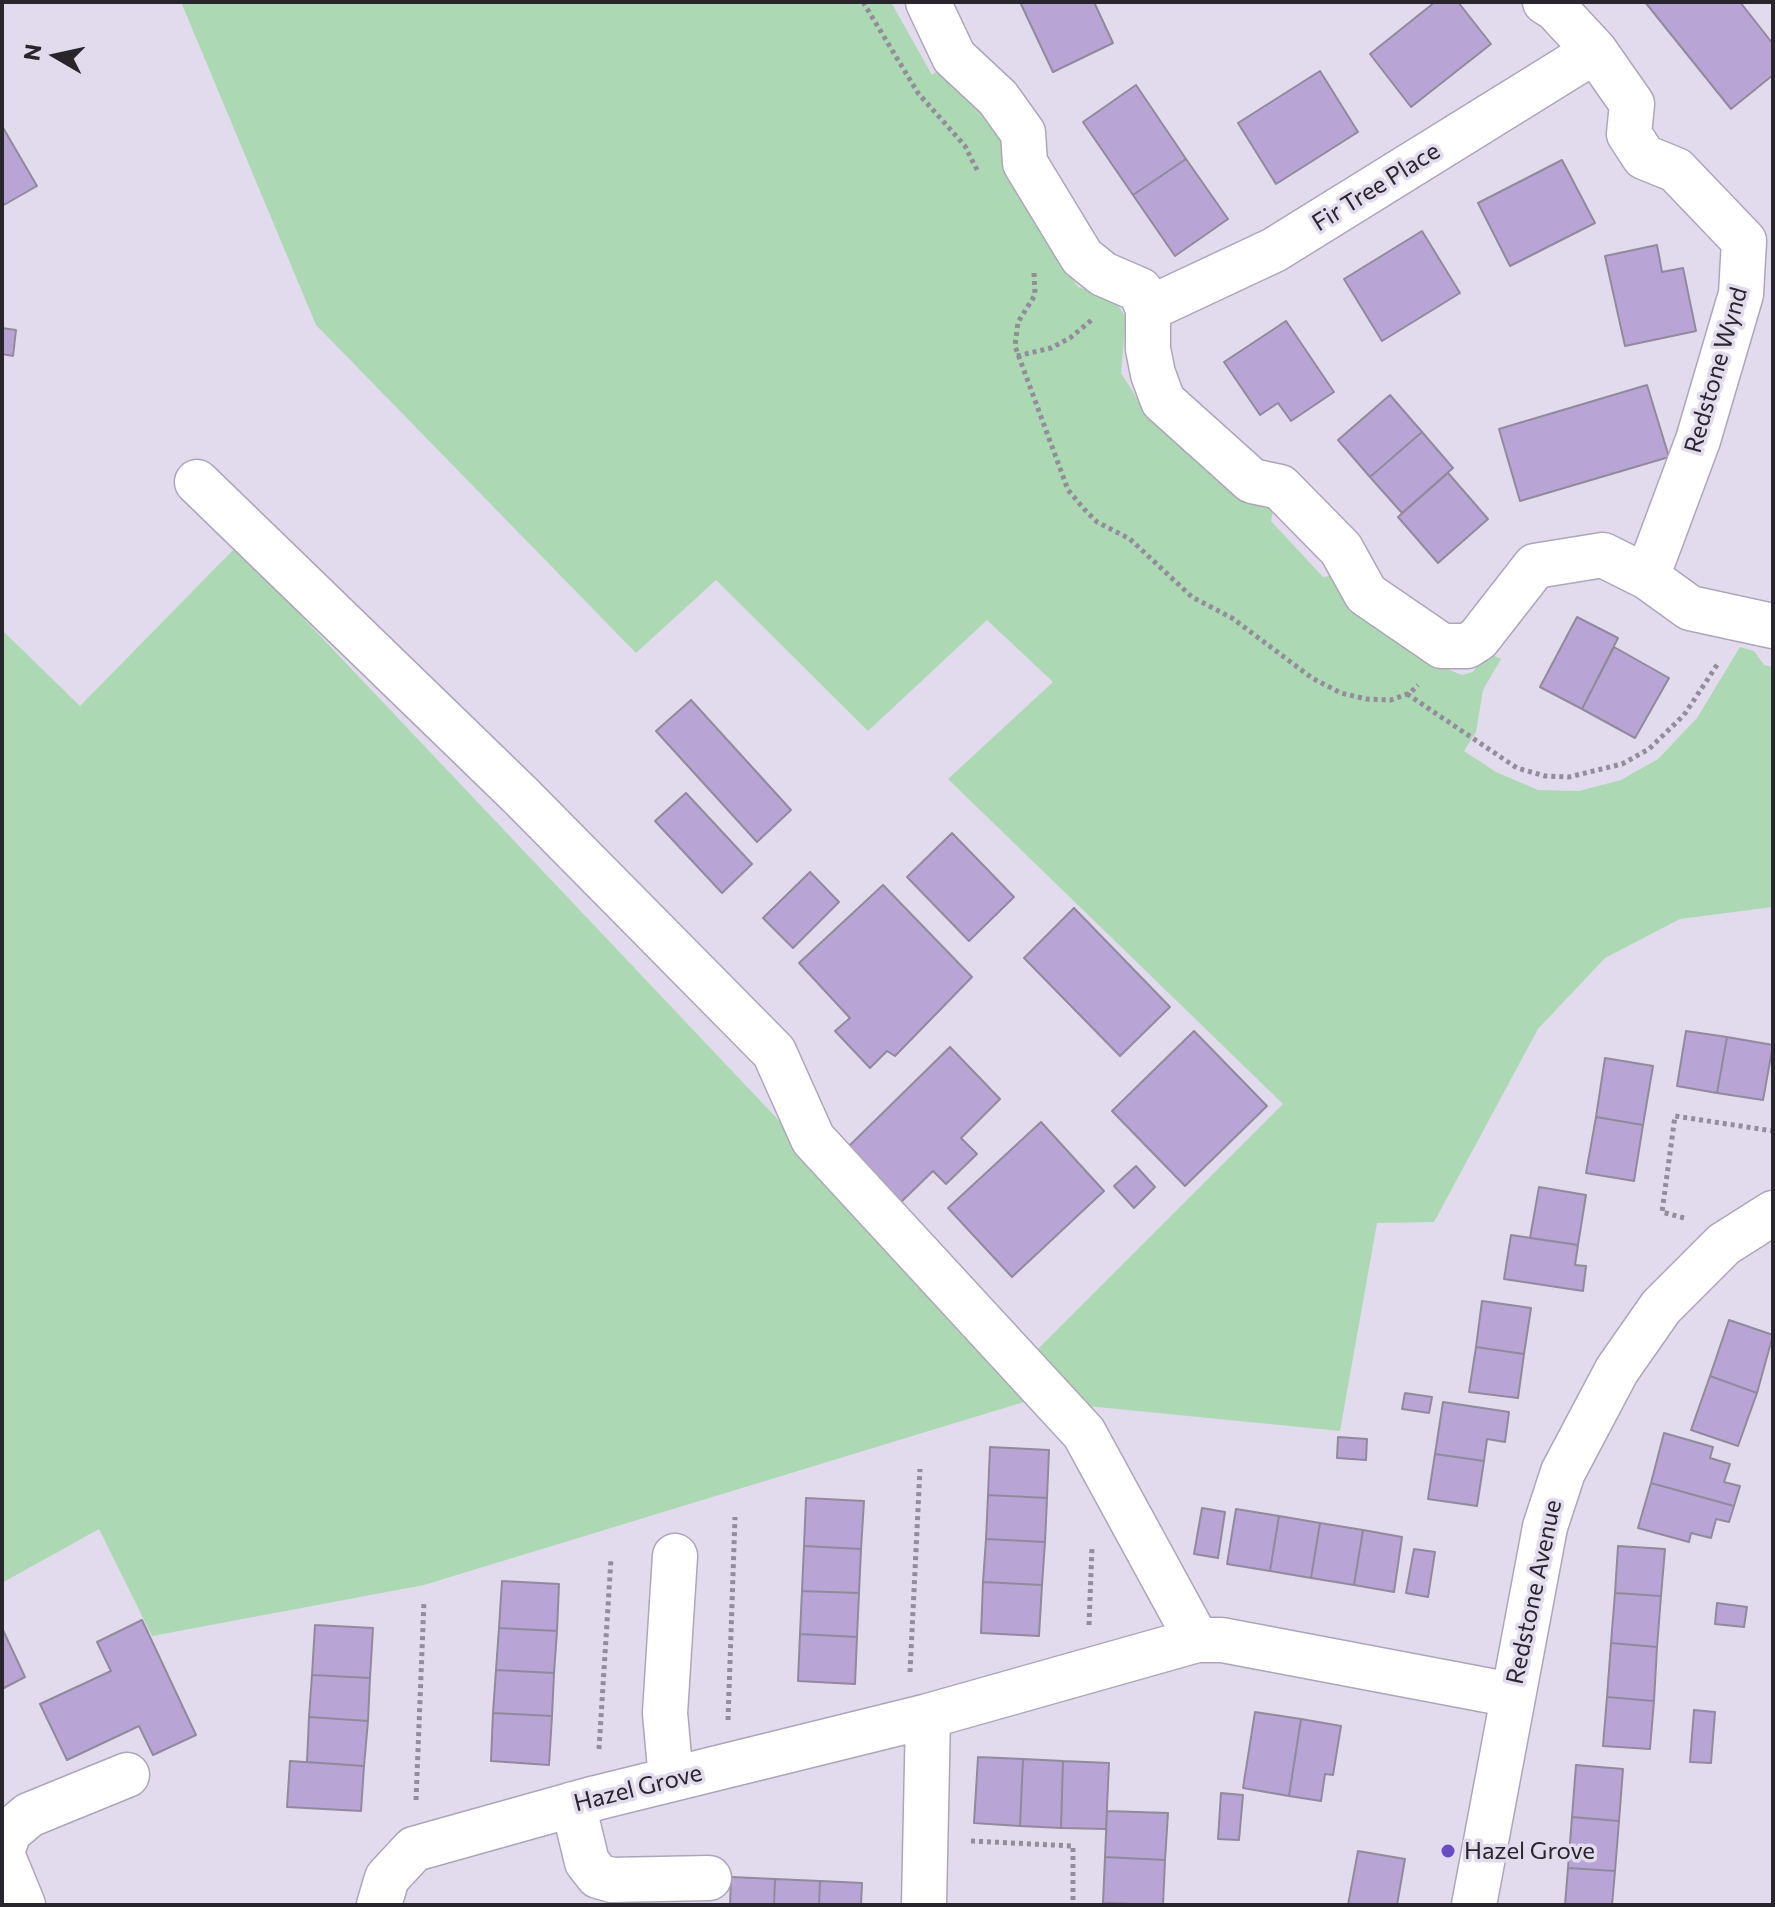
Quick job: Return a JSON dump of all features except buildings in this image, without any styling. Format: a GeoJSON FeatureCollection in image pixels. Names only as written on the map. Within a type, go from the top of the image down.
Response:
{"type":"FeatureCollection","features":[{"type":"Feature","properties":{"kind":"street"},"geometry":{"type":"LineString","coordinates":[[928,2],[954,57],[998,98],[1023,133],[1025,163],[1082,257],[1103,274],[1140,290],[1146,303],[1148,349],[1163,401],[1252,481],[1280,487],[1341,549],[1366,594],[1442,646],[1467,646],[1478,639],[1535,566],[1603,555],[1647,577],[1690,608],[1756,622]]}},
{"type":"Feature","properties":{"kind":"street","name":"Redstone Wynd"},"geometry":{"type":"LineString","coordinates":[[1545,2],[1556,9],[1595,51],[1632,104],[1629,134],[1644,157],[1676,170],[1744,241],[1741,294],[1724,353],[1698,440],[1647,577]]}},
{"type":"Feature","properties":{"kind":"street","name":"Fir Tree Place"},"geometry":{"type":"LineString","coordinates":[[1146,303],[1274,250],[1595,51]]}},
{"type":"Feature","properties":{"kind":"street"},"geometry":{"type":"LineString","coordinates":[[197,482],[520,795],[774,1052],[813,1139],[1084,1433],[1197,1640]]}},
{"type":"Feature","properties":{"kind":"street","name":"Redstone Avenue"},"geometry":{"type":"LineString","coordinates":[[1474,1905],[1545,1527],[1563,1472],[1617,1370],[1652,1319],[1724,1244],[1773,1213]]}},
{"type":"Feature","properties":{"kind":"street"},"geometry":{"type":"LineString","coordinates":[[671,1779],[665,1713],[675,1556]]}},
{"type":"Feature","properties":{"kind":"street","name":"Hazel Grove"},"geometry":{"type":"LineString","coordinates":[[414,1849],[584,1801],[918,1719],[1197,1640],[1222,1640],[1512,1695]]}},
{"type":"Feature","properties":{"kind":"street"},"geometry":{"type":"LineString","coordinates":[[918,1719],[926,1839],[924,1905]]}},
{"type":"Feature","properties":{"kind":"street"},"geometry":{"type":"LineString","coordinates":[[23,1905],[2,1853],[9,1832],[29,1815],[127,1775]]}},
{"type":"Feature","properties":{"kind":"street"},"geometry":{"type":"LineString","coordinates":[[584,1801],[587,1862],[598,1876],[612,1880],[709,1878]]}},
{"type":"Feature","properties":{"kind":"street"},"geometry":{"type":"LineString","coordinates":[[379,1905],[387,1878],[414,1849]]}},
{"type":"Feature","properties":{"kind":"path"},"geometry":{"type":"LineString","coordinates":[[863,2],[903,72],[965,146],[984,180]]}},
{"type":"Feature","properties":{"kind":"path"},"geometry":{"type":"LineString","coordinates":[[1032,267],[1037,280],[1035,295],[1018,322],[1017,356],[1068,490],[1097,522],[1130,539],[1192,597],[1232,618],[1312,678],[1341,693],[1366,699],[1391,700],[1407,694],[1425,680],[1450,648]]}},
{"type":"Feature","properties":{"kind":"path"},"geometry":{"type":"LineString","coordinates":[[1017,356],[1051,348],[1070,338],[1092,319],[1146,303]]}},
{"type":"Feature","properties":{"kind":"path"},"geometry":{"type":"LineString","coordinates":[[1407,694],[1517,768],[1545,776],[1595,773],[1622,764],[1668,733],[1756,622]]}},
{"type":"Feature","properties":{"kind":"path"},"geometry":{"type":"LineString","coordinates":[[1724,1244],[1694,1220],[1662,1212],[1675,1116],[1773,1131]]}},
{"type":"Feature","properties":{"kind":"path"},"geometry":{"type":"LineString","coordinates":[[918,1719],[920,1469]]}},
{"type":"Feature","properties":{"kind":"path"},"geometry":{"type":"LineString","coordinates":[[726,1766],[735,1517]]}},
{"type":"Feature","properties":{"kind":"path"},"geometry":{"type":"LineString","coordinates":[[1087,1671],[1092,1531]]}},
{"type":"Feature","properties":{"kind":"path"},"geometry":{"type":"LineString","coordinates":[[584,1801],[611,1559]]}},
{"type":"Feature","properties":{"kind":"path"},"geometry":{"type":"LineString","coordinates":[[414,1849],[424,1601]]}},
{"type":"Feature","properties":{"kind":"path"},"geometry":{"type":"LineString","coordinates":[[926,1839],[1073,1846],[1073,1905]]}},
{"type":"Feature","properties":{"kind":"green space"},"geometry":{"type":"Polygon","coordinates":[[[181,2],[891,2],[932,75],[942,68],[998,119],[1064,267],[1078,287],[1113,297],[1126,318],[1121,373],[1140,403],[1165,430],[1258,505],[1274,506],[1271,521],[1323,577],[1342,574],[1423,659],[1462,675],[1473,672],[1487,652],[1501,659],[1483,690],[1476,732],[1464,751],[1496,772],[1538,790],[1579,791],[1621,780],[1658,759],[1697,718],[1740,647],[1754,651],[1764,665],[1773,667],[1773,907],[1680,919],[1605,958],[1538,1029],[1434,1222],[1377,1223],[1340,1431],[1077,1405],[1031,1356],[1283,1104],[948,779],[1053,682],[987,620],[868,731],[716,580],[636,653],[316,325],[181,2]]]}},
{"type":"Feature","properties":{"kind":"green space"},"geometry":{"type":"Polygon","coordinates":[[[236,547],[1037,1398],[424,1585],[152,1636],[99,1529],[2,1583],[2,630],[80,706],[236,547]]]}},
{"type":"Feature","properties":{"kind":"place","name":"Hazel Grove"},"geometry":{"type":"Point","coordinates":[1448,1851]}}]}
